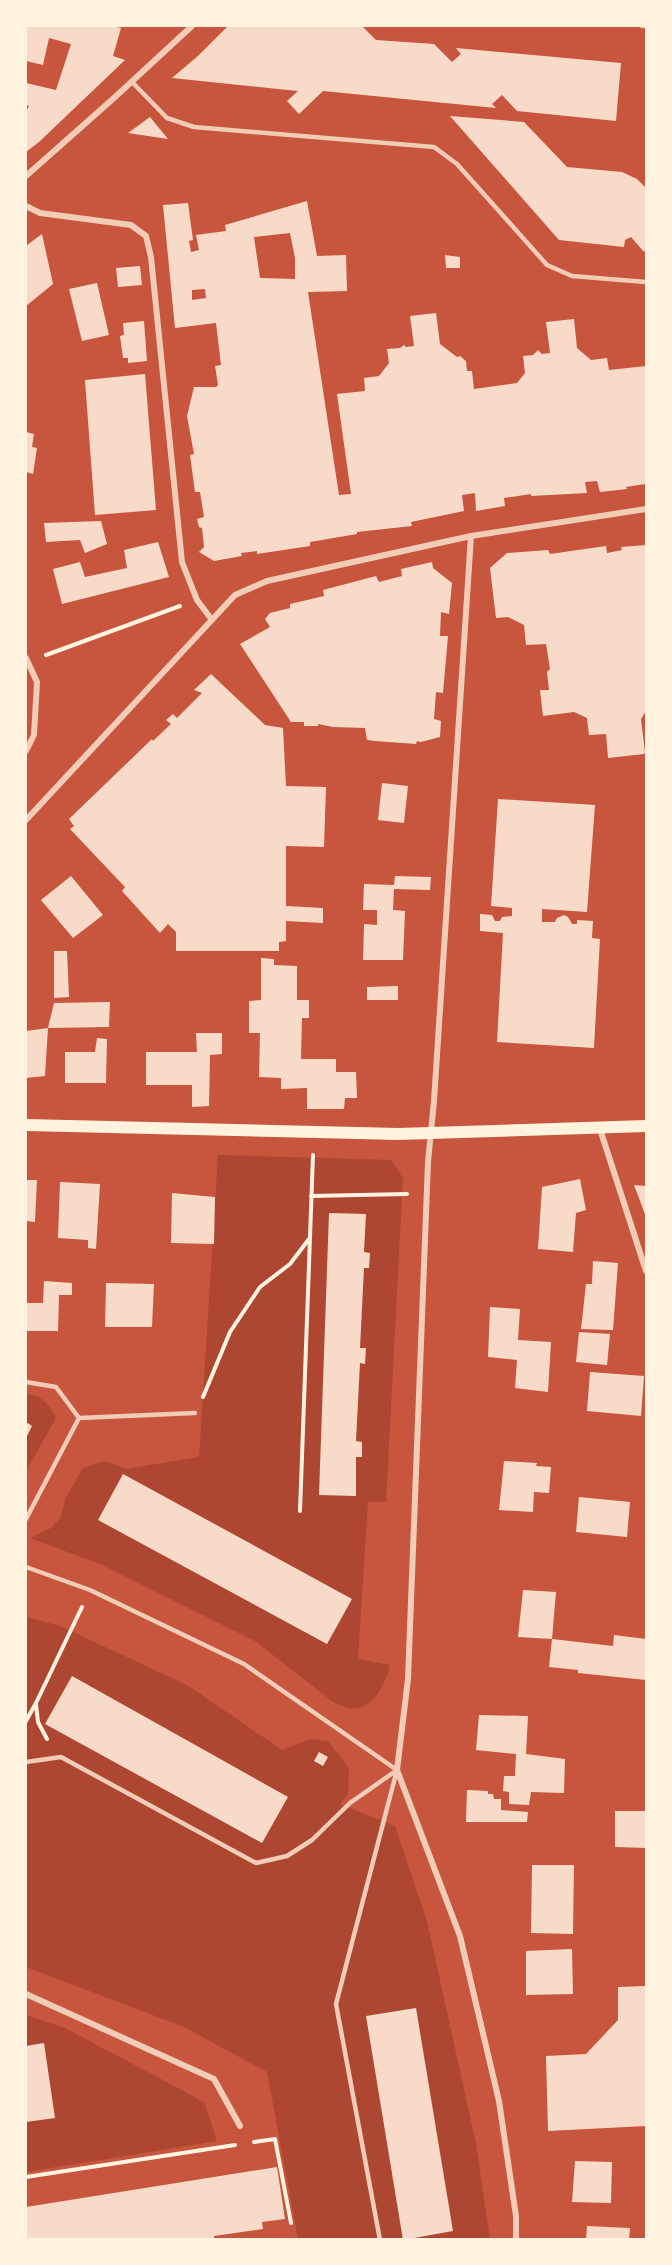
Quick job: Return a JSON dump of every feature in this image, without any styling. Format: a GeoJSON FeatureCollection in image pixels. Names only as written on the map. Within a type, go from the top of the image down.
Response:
{"type":"FeatureCollection","features":[{"type":"Feature","properties":{"kind":"main road"},"geometry":{"type":"LineString","coordinates":[[26,1125],[313,1133],[432,1133],[646,1126]]}},
{"type":"Feature","properties":{"kind":"street"},"geometry":{"type":"LineString","coordinates":[[26,176],[192,26]]}},
{"type":"Feature","properties":{"kind":"street"},"geometry":{"type":"LineString","coordinates":[[26,206],[40,213],[131,225],[146,236],[152,257],[182,562],[196,600],[212,620]]}},
{"type":"Feature","properties":{"kind":"street"},"geometry":{"type":"LineString","coordinates":[[26,820],[235,595],[267,581],[471,536],[646,509]]}},
{"type":"Feature","properties":{"kind":"street"},"geometry":{"type":"LineString","coordinates":[[471,536],[427,1194],[408,1679],[397,1770],[460,1936],[499,2101],[516,2216],[516,2240]]}},
{"type":"Feature","properties":{"kind":"street"},"geometry":{"type":"LineString","coordinates":[[26,751],[34,735],[37,682],[27,660]]}},
{"type":"Feature","properties":{"kind":"street"},"geometry":{"type":"LineString","coordinates":[[599,1126],[646,1271]]}},
{"type":"Feature","properties":{"kind":"street"},"geometry":{"type":"LineString","coordinates":[[26,1994],[214,2079],[240,2126]]}},
{"type":"Feature","properties":{"kind":"lane"},"geometry":{"type":"LineString","coordinates":[[132,82],[167,118],[194,128],[434,147],[457,164],[547,265],[573,276],[646,282]]}},
{"type":"Feature","properties":{"kind":"lane"},"geometry":{"type":"LineString","coordinates":[[26,1382],[56,1387],[79,1418]]}},
{"type":"Feature","properties":{"kind":"lane"},"geometry":{"type":"LineString","coordinates":[[79,1418],[195,1413]]}},
{"type":"Feature","properties":{"kind":"lane"},"geometry":{"type":"LineString","coordinates":[[26,1519],[79,1418]]}},
{"type":"Feature","properties":{"kind":"lane"},"geometry":{"type":"LineString","coordinates":[[26,1567],[90,1590],[244,1664],[397,1770]]}},
{"type":"Feature","properties":{"kind":"lane"},"geometry":{"type":"LineString","coordinates":[[26,1762],[61,1757],[256,1863],[287,1856],[312,1840],[350,1803],[397,1770]]}},
{"type":"Feature","properties":{"kind":"lane"},"geometry":{"type":"LineString","coordinates":[[380,2240],[336,2004],[397,1770]]}},
{"type":"Feature","properties":{"kind":"path"},"geometry":{"type":"LineString","coordinates":[[27,660],[196,600]]}},
{"type":"Feature","properties":{"kind":"path"},"geometry":{"type":"LineString","coordinates":[[300,1511],[313,1133]]}},
{"type":"Feature","properties":{"kind":"path"},"geometry":{"type":"LineString","coordinates":[[311,1196],[427,1194]]}},
{"type":"Feature","properties":{"kind":"path"},"geometry":{"type":"LineString","coordinates":[[195,1413],[230,1332],[260,1287],[290,1264],[310,1239]]}},
{"type":"Feature","properties":{"kind":"path"},"geometry":{"type":"LineString","coordinates":[[26,1721],[90,1590]]}},
{"type":"Feature","properties":{"kind":"path"},"geometry":{"type":"LineString","coordinates":[[36,1703],[38,1722],[45,1736],[61,1757]]}},
{"type":"Feature","properties":{"kind":"path"},"geometry":{"type":"LineString","coordinates":[[253,2142],[275,2139],[291,2223]]}},
{"type":"Feature","properties":{"kind":"path"},"geometry":{"type":"LineString","coordinates":[[26,2177],[241,2144]]}},
{"type":"Feature","properties":{"kind":"shaded area"},"geometry":{"type":"Polygon","coordinates":[[[218,1155],[391,1160],[403,1178],[386,1502],[368,1502],[358,1659],[390,1665],[377,1695],[363,1706],[343,1707],[332,1701],[255,1641],[102,1565],[30,1538],[51,1528],[61,1517],[66,1497],[83,1468],[105,1461],[125,1469],[199,1457],[218,1155]]]}},
{"type":"Feature","properties":{"kind":"shaded area"},"geometry":{"type":"Polygon","coordinates":[[[26,1394],[44,1401],[56,1418],[26,1471],[26,1394]]]}},
{"type":"Feature","properties":{"kind":"shaded area"},"geometry":{"type":"Polygon","coordinates":[[[26,1617],[60,1626],[187,1685],[282,1750],[311,1739],[328,1741],[349,1768],[348,1794],[340,1804],[395,1826],[427,1921],[476,2144],[490,2239],[298,2239],[267,2072],[184,2027],[26,1967],[26,1617]]]}},
{"type":"Feature","properties":{"kind":"shaded area"},"geometry":{"type":"Polygon","coordinates":[[[26,2015],[65,2028],[204,2102],[217,2141],[26,2172],[26,2015]]]}},
{"type":"Feature","properties":{"kind":"building"},"geometry":{"type":"Polygon","coordinates":[[[26,26],[113,26],[121,28],[113,56],[125,60],[26,152],[26,111],[29,106],[26,105],[26,83],[56,90],[71,44],[49,38],[43,65],[26,61],[26,26]]]}},
{"type":"Feature","properties":{"kind":"building"},"geometry":{"type":"Polygon","coordinates":[[[228,26],[362,26],[376,40],[434,44],[452,62],[461,54],[456,48],[621,63],[616,121],[517,111],[502,95],[492,104],[496,108],[323,91],[299,114],[287,101],[298,91],[172,78],[228,26]]]}},
{"type":"Feature","properties":{"kind":"building"},"geometry":{"type":"Polygon","coordinates":[[[450,116],[524,122],[567,167],[622,172],[637,179],[646,188],[646,249],[644,252],[631,237],[625,240],[624,247],[559,240],[450,116]]]}},
{"type":"Feature","properties":{"kind":"building"},"geometry":{"type":"Polygon","coordinates":[[[150,117],[168,139],[128,133],[150,117]]]}},
{"type":"Feature","properties":{"kind":"building"},"geometry":{"type":"Polygon","coordinates":[[[307,201],[317,256],[346,255],[347,291],[308,292],[339,495],[351,494],[337,394],[365,391],[364,378],[379,376],[389,363],[387,349],[400,348],[404,345],[414,346],[410,316],[436,313],[440,344],[466,361],[467,371],[472,371],[474,389],[517,383],[525,373],[523,356],[533,355],[538,350],[542,354],[550,353],[546,322],[574,319],[577,348],[591,360],[607,358],[609,370],[646,366],[646,484],[600,492],[597,481],[585,482],[587,493],[531,496],[531,494],[504,498],[505,506],[476,511],[475,493],[462,495],[464,511],[411,522],[412,526],[357,532],[357,534],[310,542],[310,546],[257,554],[257,551],[241,553],[242,556],[214,561],[199,552],[204,547],[202,528],[199,527],[197,519],[204,517],[200,492],[195,492],[190,455],[194,454],[187,416],[194,387],[216,387],[218,385],[215,366],[221,365],[216,323],[175,328],[163,205],[188,203],[193,240],[189,241],[191,252],[199,250],[196,235],[226,231],[225,225],[307,201]],[[290,233],[254,237],[260,278],[295,279],[295,258],[290,233]],[[205,289],[192,290],[192,300],[206,298],[205,289]]]}},
{"type":"Feature","properties":{"kind":"building"},"geometry":{"type":"Polygon","coordinates":[[[42,234],[53,284],[26,306],[26,242],[27,245],[42,234]]]}},
{"type":"Feature","properties":{"kind":"building"},"geometry":{"type":"Polygon","coordinates":[[[445,255],[460,257],[460,268],[446,268],[445,255]]]}},
{"type":"Feature","properties":{"kind":"building"},"geometry":{"type":"Polygon","coordinates":[[[140,266],[142,285],[118,287],[116,268],[140,266]]]}},
{"type":"Feature","properties":{"kind":"building"},"geometry":{"type":"Polygon","coordinates":[[[97,283],[109,335],[82,341],[69,289],[97,283]]]}},
{"type":"Feature","properties":{"kind":"building"},"geometry":{"type":"Polygon","coordinates":[[[144,321],[147,361],[128,363],[128,358],[123,358],[120,336],[124,335],[123,323],[144,321]]]}},
{"type":"Feature","properties":{"kind":"building"},"geometry":{"type":"Polygon","coordinates":[[[145,374],[156,510],[95,515],[85,380],[145,374]]]}},
{"type":"Feature","properties":{"kind":"building"},"geometry":{"type":"Polygon","coordinates":[[[26,432],[34,434],[32,447],[37,448],[33,474],[26,472],[26,432]]]}},
{"type":"Feature","properties":{"kind":"building"},"geometry":{"type":"Polygon","coordinates":[[[101,521],[107,544],[85,553],[80,540],[46,542],[44,523],[101,521]]]}},
{"type":"Feature","properties":{"kind":"building"},"geometry":{"type":"Polygon","coordinates":[[[158,542],[169,577],[62,604],[53,569],[80,562],[85,577],[127,568],[124,550],[158,542]]]}},
{"type":"Feature","properties":{"kind":"building"},"geometry":{"type":"Polygon","coordinates":[[[646,545],[646,711],[641,719],[645,752],[644,754],[608,758],[606,734],[589,735],[587,718],[574,712],[543,716],[540,690],[549,690],[547,672],[550,669],[546,644],[526,645],[524,625],[508,617],[496,618],[490,568],[507,553],[548,550],[550,554],[606,546],[607,553],[622,550],[621,547],[646,545]]]}},
{"type":"Feature","properties":{"kind":"building"},"geometry":{"type":"Polygon","coordinates":[[[432,562],[433,568],[452,583],[449,614],[441,612],[440,636],[448,636],[443,693],[436,692],[434,719],[441,721],[440,737],[417,741],[416,744],[375,741],[367,740],[365,728],[318,724],[318,726],[304,726],[304,722],[291,722],[240,644],[270,627],[265,619],[270,613],[290,608],[290,604],[324,596],[323,590],[376,576],[379,582],[402,576],[401,569],[432,562]]]}},
{"type":"Feature","properties":{"kind":"building"},"geometry":{"type":"Polygon","coordinates":[[[211,674],[265,725],[283,728],[286,786],[326,787],[324,847],[286,846],[286,906],[323,908],[323,923],[286,921],[286,941],[279,942],[279,951],[176,951],[176,932],[168,924],[160,933],[122,891],[125,887],[70,829],[74,826],[69,819],[152,739],[153,741],[171,724],[166,720],[173,714],[177,718],[202,693],[194,690],[211,674]]]}},
{"type":"Feature","properties":{"kind":"building"},"geometry":{"type":"Polygon","coordinates":[[[382,783],[408,786],[404,823],[378,820],[382,783]]]}},
{"type":"Feature","properties":{"kind":"building"},"geometry":{"type":"Polygon","coordinates":[[[498,799],[595,805],[587,912],[542,909],[542,922],[555,922],[557,918],[564,915],[572,924],[577,924],[577,920],[593,921],[592,938],[600,939],[594,1048],[497,1042],[503,933],[480,931],[480,914],[492,915],[495,921],[500,921],[502,917],[512,916],[512,908],[491,906],[498,799]]]}},
{"type":"Feature","properties":{"kind":"building"},"geometry":{"type":"Polygon","coordinates":[[[71,876],[103,915],[73,938],[41,900],[71,876]]]}},
{"type":"Feature","properties":{"kind":"building"},"geometry":{"type":"Polygon","coordinates":[[[395,876],[431,877],[430,890],[394,889],[393,910],[405,911],[403,960],[363,960],[364,924],[377,925],[377,910],[363,910],[364,884],[394,885],[395,876]]]}},
{"type":"Feature","properties":{"kind":"building"},"geometry":{"type":"Polygon","coordinates":[[[54,951],[67,951],[69,997],[54,998],[54,951]]]}},
{"type":"Feature","properties":{"kind":"building"},"geometry":{"type":"Polygon","coordinates":[[[261,958],[274,959],[274,965],[297,966],[297,1000],[309,1000],[309,1018],[302,1018],[301,1059],[336,1059],[336,1072],[356,1072],[357,1098],[345,1098],[344,1109],[307,1109],[307,1088],[281,1089],[281,1078],[259,1077],[260,1033],[249,1033],[249,1001],[261,1000],[261,958]]]}},
{"type":"Feature","properties":{"kind":"building"},"geometry":{"type":"Polygon","coordinates":[[[398,986],[398,1000],[367,1000],[367,987],[398,986]]]}},
{"type":"Feature","properties":{"kind":"building"},"geometry":{"type":"Polygon","coordinates":[[[110,1002],[109,1027],[48,1028],[54,1003],[110,1002]]]}},
{"type":"Feature","properties":{"kind":"building"},"geometry":{"type":"Polygon","coordinates":[[[48,1028],[45,1076],[26,1078],[26,1031],[48,1028]]]}},
{"type":"Feature","properties":{"kind":"building"},"geometry":{"type":"Polygon","coordinates":[[[196,1033],[222,1033],[222,1054],[210,1055],[209,1106],[192,1107],[192,1085],[146,1085],[146,1052],[197,1052],[196,1033]]]}},
{"type":"Feature","properties":{"kind":"building"},"geometry":{"type":"Polygon","coordinates":[[[97,1038],[107,1039],[106,1083],[65,1083],[65,1052],[95,1052],[97,1038]]]}},
{"type":"Feature","properties":{"kind":"building"},"geometry":{"type":"Polygon","coordinates":[[[580,1179],[586,1210],[576,1213],[573,1252],[538,1249],[542,1187],[580,1179]]]}},
{"type":"Feature","properties":{"kind":"building"},"geometry":{"type":"Polygon","coordinates":[[[26,1180],[37,1180],[35,1222],[26,1221],[26,1180]]]}},
{"type":"Feature","properties":{"kind":"building"},"geometry":{"type":"Polygon","coordinates":[[[60,1182],[100,1184],[96,1249],[88,1248],[88,1240],[58,1238],[60,1182]]]}},
{"type":"Feature","properties":{"kind":"building"},"geometry":{"type":"Polygon","coordinates":[[[634,1185],[646,1186],[646,1217],[634,1185]]]}},
{"type":"Feature","properties":{"kind":"building"},"geometry":{"type":"Polygon","coordinates":[[[172,1193],[215,1197],[214,1244],[171,1243],[172,1193]]]}},
{"type":"Feature","properties":{"kind":"building"},"geometry":{"type":"Polygon","coordinates":[[[329,1213],[366,1214],[364,1252],[370,1253],[369,1268],[364,1268],[360,1348],[366,1348],[365,1364],[360,1363],[356,1441],[362,1442],[362,1457],[356,1457],[356,1496],[319,1495],[329,1213]]]}},
{"type":"Feature","properties":{"kind":"building"},"geometry":{"type":"Polygon","coordinates":[[[593,1261],[618,1263],[613,1330],[581,1329],[586,1284],[592,1284],[593,1261]]]}},
{"type":"Feature","properties":{"kind":"building"},"geometry":{"type":"Polygon","coordinates":[[[44,1281],[72,1283],[72,1295],[59,1295],[58,1331],[26,1331],[26,1303],[43,1303],[44,1281]]]}},
{"type":"Feature","properties":{"kind":"building"},"geometry":{"type":"Polygon","coordinates":[[[106,1283],[154,1284],[152,1327],[105,1327],[106,1283]]]}},
{"type":"Feature","properties":{"kind":"building"},"geometry":{"type":"Polygon","coordinates":[[[490,1307],[520,1309],[518,1340],[551,1342],[548,1392],[515,1388],[517,1360],[488,1357],[490,1307]]]}},
{"type":"Feature","properties":{"kind":"building"},"geometry":{"type":"Polygon","coordinates":[[[579,1332],[610,1334],[607,1365],[576,1362],[579,1332]]]}},
{"type":"Feature","properties":{"kind":"building"},"geometry":{"type":"Polygon","coordinates":[[[590,1372],[644,1376],[641,1416],[587,1411],[590,1372]]]}},
{"type":"Feature","properties":{"kind":"building"},"geometry":{"type":"Polygon","coordinates":[[[26,1422],[32,1426],[26,1438],[26,1422]]]}},
{"type":"Feature","properties":{"kind":"building"},"geometry":{"type":"Polygon","coordinates":[[[504,1461],[537,1463],[536,1466],[551,1467],[549,1493],[534,1492],[533,1512],[499,1510],[504,1461]]]}},
{"type":"Feature","properties":{"kind":"building"},"geometry":{"type":"Polygon","coordinates":[[[123,1474],[352,1599],[327,1644],[98,1520],[123,1474]]]}},
{"type":"Feature","properties":{"kind":"building"},"geometry":{"type":"Polygon","coordinates":[[[579,1497],[630,1502],[627,1537],[576,1532],[579,1497]]]}},
{"type":"Feature","properties":{"kind":"building"},"geometry":{"type":"Polygon","coordinates":[[[523,1590],[556,1592],[552,1639],[518,1637],[523,1590]]]}},
{"type":"Feature","properties":{"kind":"building"},"geometry":{"type":"Polygon","coordinates":[[[614,1635],[646,1639],[646,1680],[578,1673],[578,1670],[549,1667],[552,1639],[613,1646],[614,1635]]]}},
{"type":"Feature","properties":{"kind":"building"},"geometry":{"type":"Polygon","coordinates":[[[72,1676],[288,1797],[262,1843],[45,1724],[72,1676]]]}},
{"type":"Feature","properties":{"kind":"building"},"geometry":{"type":"Polygon","coordinates":[[[479,1715],[528,1716],[526,1754],[565,1759],[564,1793],[531,1792],[529,1805],[509,1804],[509,1792],[503,1791],[504,1776],[515,1776],[516,1754],[476,1750],[479,1715]]]}},
{"type":"Feature","properties":{"kind":"building"},"geometry":{"type":"Polygon","coordinates":[[[319,1752],[328,1757],[323,1766],[314,1761],[319,1752]]]}},
{"type":"Feature","properties":{"kind":"building"},"geometry":{"type":"Polygon","coordinates":[[[467,1790],[488,1791],[488,1794],[493,1794],[494,1799],[501,1799],[501,1810],[528,1812],[527,1822],[466,1822],[467,1790]]]}},
{"type":"Feature","properties":{"kind":"building"},"geometry":{"type":"Polygon","coordinates":[[[615,1811],[646,1811],[646,1848],[615,1847],[615,1811]]]}},
{"type":"Feature","properties":{"kind":"building"},"geometry":{"type":"Polygon","coordinates":[[[532,1865],[574,1865],[573,1934],[531,1933],[532,1865]]]}},
{"type":"Feature","properties":{"kind":"building"},"geometry":{"type":"Polygon","coordinates":[[[572,1949],[573,1994],[526,1995],[526,1951],[572,1949]]]}},
{"type":"Feature","properties":{"kind":"building"},"geometry":{"type":"Polygon","coordinates":[[[646,1986],[646,2126],[548,2131],[546,2056],[586,2054],[618,2020],[618,1987],[646,1986]]]}},
{"type":"Feature","properties":{"kind":"building"},"geometry":{"type":"Polygon","coordinates":[[[416,2008],[453,2231],[403,2240],[366,2016],[416,2008]]]}},
{"type":"Feature","properties":{"kind":"building"},"geometry":{"type":"Polygon","coordinates":[[[44,2043],[55,2118],[26,2122],[26,2046],[44,2043]]]}},
{"type":"Feature","properties":{"kind":"building"},"geometry":{"type":"Polygon","coordinates":[[[575,2161],[612,2162],[611,2203],[572,2202],[575,2161]]]}},
{"type":"Feature","properties":{"kind":"building"},"geometry":{"type":"Polygon","coordinates":[[[277,2167],[285,2219],[262,2222],[263,2229],[214,2236],[214,2240],[26,2240],[26,2207],[277,2167]]]}},
{"type":"Feature","properties":{"kind":"building"},"geometry":{"type":"Polygon","coordinates":[[[587,2226],[630,2228],[629,2240],[586,2240],[587,2226]]]}}]}
